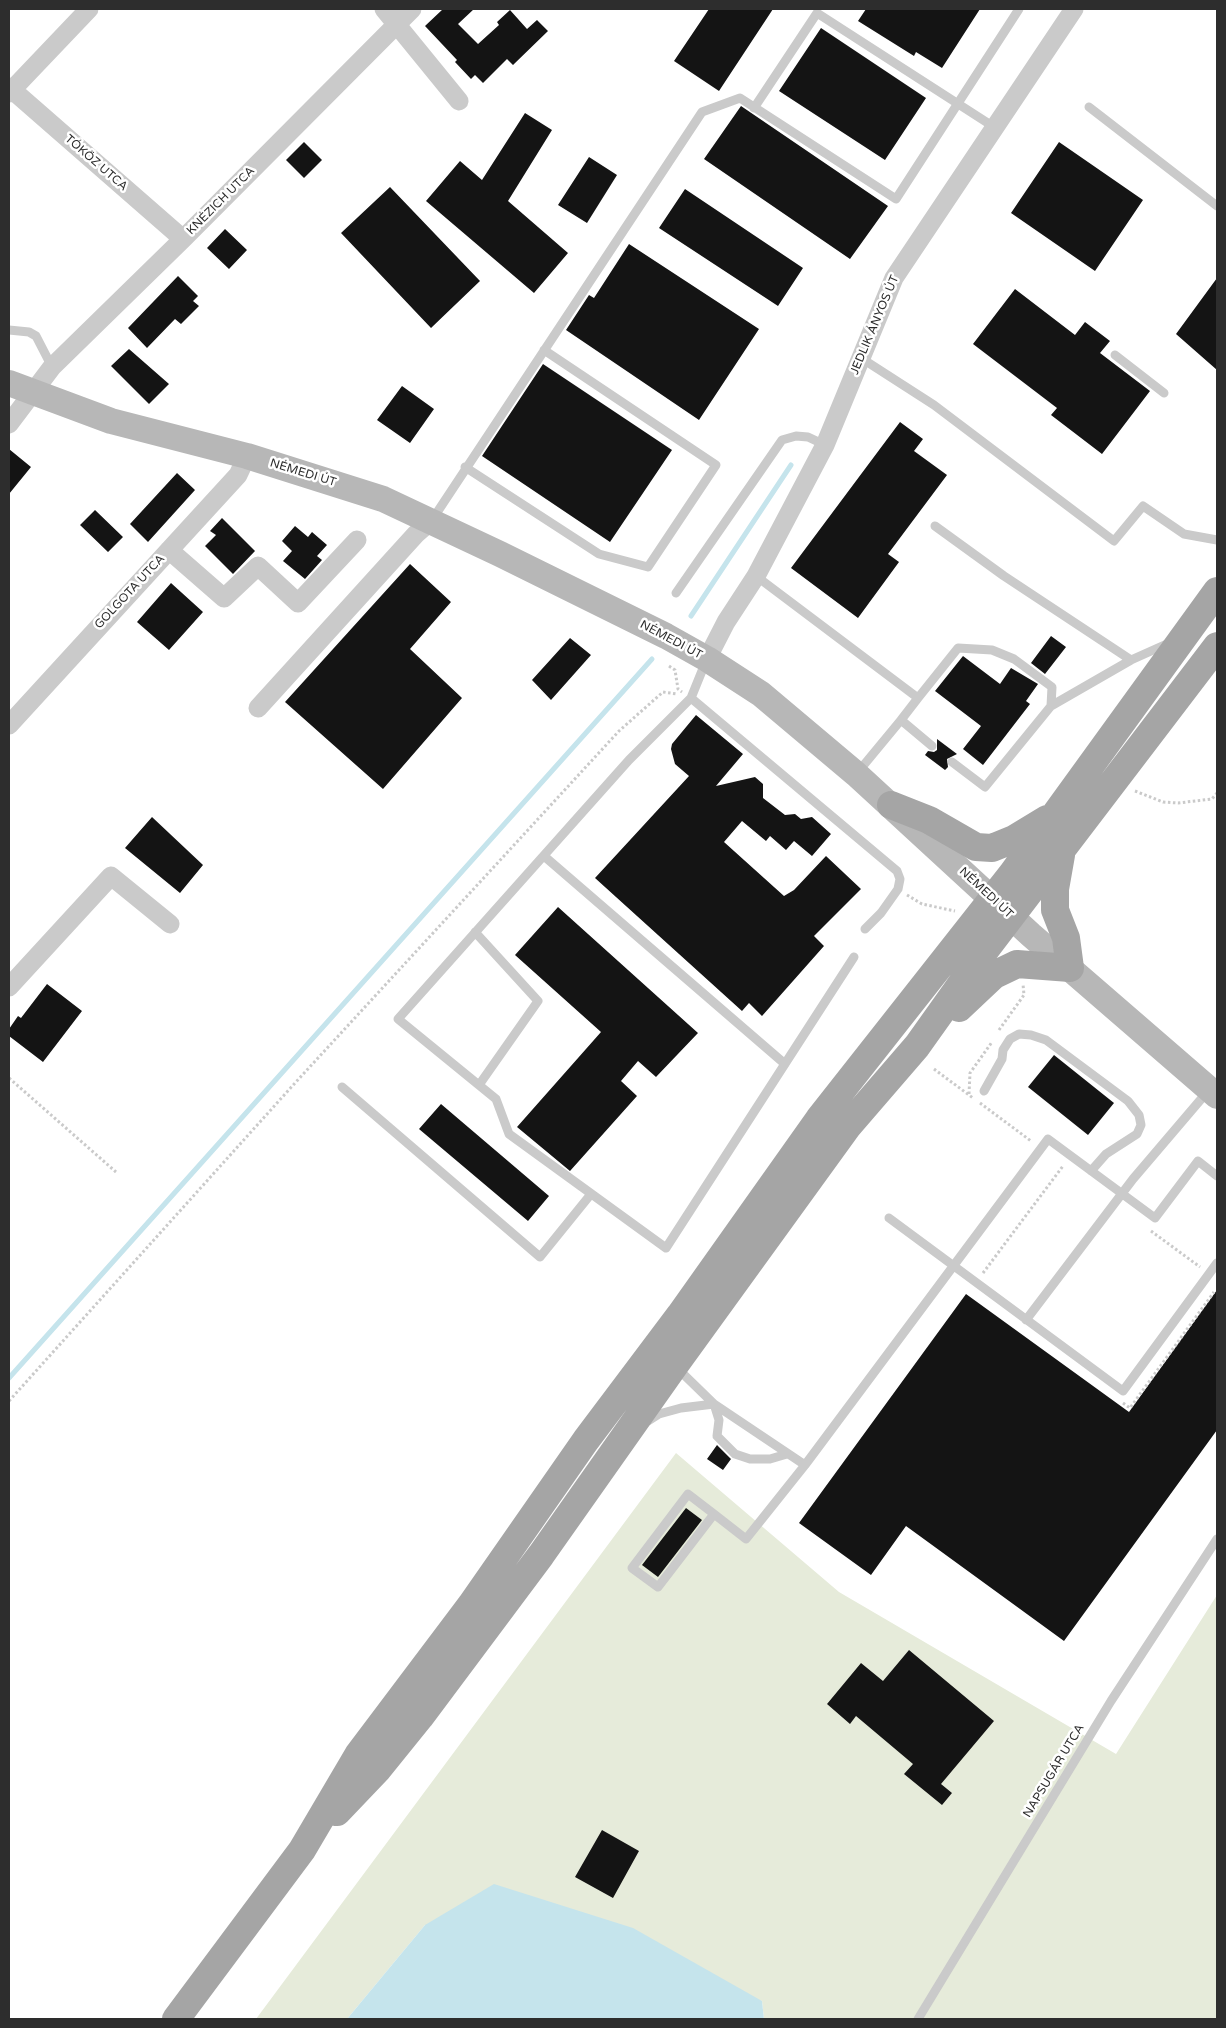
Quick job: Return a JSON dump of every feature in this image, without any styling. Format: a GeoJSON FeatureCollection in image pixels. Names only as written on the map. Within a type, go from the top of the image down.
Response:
{"type":"FeatureCollection","features":[{"type":"Feature","properties":{"kind":"main road","name":"NÉMEDI ÚT"},"geometry":{"type":"LineString","coordinates":[[9,383],[33,394],[111,421],[247,456],[383,499],[658,632],[707,659],[761,694],[856,774],[1002,908],[1213,1092]]}},
{"type":"Feature","properties":{"kind":"main road"},"geometry":{"type":"LineString","coordinates":[[917,1046],[1057,814],[1217,591]]}},
{"type":"Feature","properties":{"kind":"main road"},"geometry":{"type":"LineString","coordinates":[[302,1850],[378,1769],[420,1717],[541,1554],[617,1446],[671,1350],[819,1119],[1002,908],[1061,852],[1217,646]]}},
{"type":"Feature","properties":{"kind":"main road"},"geometry":{"type":"LineString","coordinates":[[891,805],[929,820],[976,847],[992,848],[1014,839],[1057,814]]}},
{"type":"Feature","properties":{"kind":"main road"},"geometry":{"type":"LineString","coordinates":[[176,2019],[302,1850],[358,1755],[471,1605],[586,1440],[631,1380],[671,1350],[848,1126],[917,1046],[994,975],[1017,964],[1070,968],[1066,938],[1055,910],[1055,889],[1061,852]]}},
{"type":"Feature","properties":{"kind":"street"},"geometry":{"type":"LineString","coordinates":[[10,90],[89,9]]}},
{"type":"Feature","properties":{"kind":"street"},"geometry":{"type":"LineString","coordinates":[[384,9],[459,101]]}},
{"type":"Feature","properties":{"kind":"street","name":"KNÉZICH UTCA"},"geometry":{"type":"LineString","coordinates":[[9,424],[52,367],[183,239],[412,9]]}},
{"type":"Feature","properties":{"kind":"street","name":"JEDLIK ÁNYOS ÚT"},"geometry":{"type":"LineString","coordinates":[[707,659],[726,622],[756,576],[825,445],[894,278],[1074,9]]}},
{"type":"Feature","properties":{"kind":"street","name":"TÓKÖZ UTCA"},"geometry":{"type":"LineString","coordinates":[[10,90],[183,239]]}},
{"type":"Feature","properties":{"kind":"street","name":"GOLGOTA UTCA"},"geometry":{"type":"LineString","coordinates":[[9,725],[238,475],[247,456]]}},
{"type":"Feature","properties":{"kind":"street"},"geometry":{"type":"LineString","coordinates":[[258,708],[416,534],[431,521]]}},
{"type":"Feature","properties":{"kind":"street"},"geometry":{"type":"LineString","coordinates":[[169,550],[224,598],[258,566],[298,603],[357,540]]}},
{"type":"Feature","properties":{"kind":"street"},"geometry":{"type":"LineString","coordinates":[[9,987],[111,876],[170,924]]}},
{"type":"Feature","properties":{"kind":"lane"},"geometry":{"type":"LineString","coordinates":[[431,521],[702,112],[740,98],[896,199],[1019,9]]}},
{"type":"Feature","properties":{"kind":"lane"},"geometry":{"type":"LineString","coordinates":[[754,108],[817,13],[994,127]]}},
{"type":"Feature","properties":{"kind":"lane"},"geometry":{"type":"LineString","coordinates":[[1089,107],[1217,206]]}},
{"type":"Feature","properties":{"kind":"lane"},"geometry":{"type":"LineString","coordinates":[[9,330],[28,332],[36,336],[52,367]]}},
{"type":"Feature","properties":{"kind":"lane"},"geometry":{"type":"LineString","coordinates":[[465,468],[599,554],[648,567],[716,466],[544,350]]}},
{"type":"Feature","properties":{"kind":"lane"},"geometry":{"type":"LineString","coordinates":[[1115,355],[1164,393]]}},
{"type":"Feature","properties":{"kind":"lane"},"geometry":{"type":"LineString","coordinates":[[861,358],[934,405],[1114,541],[1143,506],[1184,534],[1217,540]]}},
{"type":"Feature","properties":{"kind":"lane"},"geometry":{"type":"LineString","coordinates":[[676,593],[782,440],[796,436],[808,437],[825,445]]}},
{"type":"Feature","properties":{"kind":"lane"},"geometry":{"type":"LineString","coordinates":[[935,526],[1004,576],[1131,660]]}},
{"type":"Feature","properties":{"kind":"lane"},"geometry":{"type":"LineString","coordinates":[[756,576],[918,698]]}},
{"type":"Feature","properties":{"kind":"lane"},"geometry":{"type":"LineString","coordinates":[[952,762],[985,787],[1051,706],[1131,660],[1183,638]]}},
{"type":"Feature","properties":{"kind":"lane"},"geometry":{"type":"LineString","coordinates":[[856,774],[958,648],[992,650],[1014,659],[1052,687],[1051,706]]}},
{"type":"Feature","properties":{"kind":"lane"},"geometry":{"type":"LineString","coordinates":[[707,659],[691,698],[629,760],[398,1019],[496,1099],[509,1134],[666,1248],[854,957]]}},
{"type":"Feature","properties":{"kind":"lane"},"geometry":{"type":"LineString","coordinates":[[691,698],[897,872],[900,879],[898,890],[865,928]]}},
{"type":"Feature","properties":{"kind":"lane"},"geometry":{"type":"LineString","coordinates":[[901,720],[932,746]]}},
{"type":"Feature","properties":{"kind":"lane"},"geometry":{"type":"LineString","coordinates":[[544,856],[785,1064]]}},
{"type":"Feature","properties":{"kind":"lane"},"geometry":{"type":"LineString","coordinates":[[476,932],[538,1001],[479,1085]]}},
{"type":"Feature","properties":{"kind":"lane"},"geometry":{"type":"LineString","coordinates":[[984,1090],[999,1066],[1003,1050],[1010,1039],[1019,1034],[1046,1040],[1128,1101],[1139,1115],[1141,1125],[1137,1134],[1106,1154],[1091,1171]]}},
{"type":"Feature","properties":{"kind":"lane"},"geometry":{"type":"LineString","coordinates":[[342,1087],[540,1257],[591,1194]]}},
{"type":"Feature","properties":{"kind":"lane"},"geometry":{"type":"LineString","coordinates":[[1026,1320],[1122,1194],[1213,1092]]}},
{"type":"Feature","properties":{"kind":"lane"},"geometry":{"type":"LineString","coordinates":[[714,1514],[658,1587],[632,1568],[688,1494],[714,1514],[746,1539],[805,1465],[1048,1139],[1154,1218],[1198,1161],[1217,1176]]}},
{"type":"Feature","properties":{"kind":"lane"},"geometry":{"type":"LineString","coordinates":[[889,1218],[1123,1391],[1217,1263]]}},
{"type":"Feature","properties":{"kind":"lane"},"geometry":{"type":"LineString","coordinates":[[631,1380],[671,1350],[714,1404],[805,1465]]}},
{"type":"Feature","properties":{"kind":"lane"},"geometry":{"type":"LineString","coordinates":[[617,1446],[659,1414],[681,1408],[714,1404]]}},
{"type":"Feature","properties":{"kind":"lane"},"geometry":{"type":"LineString","coordinates":[[714,1404],[719,1420],[717,1436],[735,1454],[750,1458],[770,1459],[787,1454]]}},
{"type":"Feature","properties":{"kind":"lane","name":"NAPSUGÁR UTCA"},"geometry":{"type":"LineString","coordinates":[[918,2019],[1111,1701],[1217,1539]]}},
{"type":"Feature","properties":{"kind":"path"},"geometry":{"type":"LineString","coordinates":[[669,666],[675,670],[678,689],[691,698]]}},
{"type":"Feature","properties":{"kind":"path"},"geometry":{"type":"LineString","coordinates":[[9,1401],[302,1076],[619,731],[663,692],[691,698]]}},
{"type":"Feature","properties":{"kind":"path"},"geometry":{"type":"LineString","coordinates":[[1132,789],[1163,802],[1178,803],[1212,799],[1217,793]]}},
{"type":"Feature","properties":{"kind":"path"},"geometry":{"type":"LineString","coordinates":[[898,890],[922,904],[958,912]]}},
{"type":"Feature","properties":{"kind":"path"},"geometry":{"type":"LineString","coordinates":[[934,1069],[977,1100]]}},
{"type":"Feature","properties":{"kind":"path"},"geometry":{"type":"LineString","coordinates":[[9,1078],[116,1172]]}},
{"type":"Feature","properties":{"kind":"path"},"geometry":{"type":"LineString","coordinates":[[976,1282],[1063,1165]]}},
{"type":"Feature","properties":{"kind":"path"},"geometry":{"type":"LineString","coordinates":[[1122,1402],[1130,1408],[1217,1287]]}},
{"type":"Feature","properties":{"kind":"green space"},"geometry":{"type":"Polygon","coordinates":[[[676,1453],[839,1592],[1116,1754],[1217,1595],[1217,2019],[764,2019],[762,2001],[425,1925],[347,2019],[256,2019],[676,1453]]]}},
{"type":"Feature","properties":{"kind":"water"},"geometry":{"type":"Polygon","coordinates":[[[494,1884],[633,1928],[762,2001],[764,2019],[347,2019],[425,1925],[494,1884]]]}},
{"type":"Feature","properties":{"kind":"building"},"geometry":{"type":"Polygon","coordinates":[[[443,9],[474,9],[458,24],[478,44],[499,25],[497,22],[510,10],[527,29],[537,20],[548,31],[513,65],[507,59],[483,83],[475,75],[471,79],[455,62],[457,60],[425,26],[443,9]]]}},
{"type":"Feature","properties":{"kind":"building"},"geometry":{"type":"Polygon","coordinates":[[[709,9],[773,9],[719,91],[674,61],[709,9]]]}},
{"type":"Feature","properties":{"kind":"building"},"geometry":{"type":"Polygon","coordinates":[[[866,9],[980,9],[942,68],[916,52],[914,56],[858,21],[866,9]]]}},
{"type":"Feature","properties":{"kind":"building"},"geometry":{"type":"Polygon","coordinates":[[[821,28],[926,98],[885,160],[779,91],[821,28]]]}},
{"type":"Feature","properties":{"kind":"building"},"geometry":{"type":"Polygon","coordinates":[[[741,106],[888,206],[850,259],[704,159],[741,106]]]}},
{"type":"Feature","properties":{"kind":"building"},"geometry":{"type":"Polygon","coordinates":[[[525,113],[552,130],[508,201],[568,253],[534,293],[426,201],[460,161],[482,180],[525,113]]]}},
{"type":"Feature","properties":{"kind":"building"},"geometry":{"type":"Polygon","coordinates":[[[304,142],[322,160],[304,178],[286,160],[304,142]]]}},
{"type":"Feature","properties":{"kind":"building"},"geometry":{"type":"Polygon","coordinates":[[[1059,142],[1143,200],[1095,271],[1011,213],[1059,142]]]}},
{"type":"Feature","properties":{"kind":"building"},"geometry":{"type":"Polygon","coordinates":[[[589,157],[617,175],[587,223],[558,205],[589,157]]]}},
{"type":"Feature","properties":{"kind":"building"},"geometry":{"type":"Polygon","coordinates":[[[390,187],[480,281],[431,328],[341,233],[390,187]]]}},
{"type":"Feature","properties":{"kind":"building"},"geometry":{"type":"Polygon","coordinates":[[[685,189],[803,268],[778,306],[659,228],[685,189]]]}},
{"type":"Feature","properties":{"kind":"building"},"geometry":{"type":"Polygon","coordinates":[[[225,229],[247,250],[229,269],[207,248],[225,229]]]}},
{"type":"Feature","properties":{"kind":"building"},"geometry":{"type":"Polygon","coordinates":[[[629,244],[759,329],[699,420],[566,330],[589,295],[594,298],[629,244]]]}},
{"type":"Feature","properties":{"kind":"building"},"geometry":{"type":"Polygon","coordinates":[[[178,276],[198,296],[193,301],[199,306],[181,324],[175,319],[147,348],[128,328],[178,276]]]}},
{"type":"Feature","properties":{"kind":"building"},"geometry":{"type":"Polygon","coordinates":[[[1217,278],[1217,370],[1176,334],[1217,278]]]}},
{"type":"Feature","properties":{"kind":"building"},"geometry":{"type":"Polygon","coordinates":[[[1015,289],[1075,335],[1085,322],[1110,341],[1100,353],[1150,391],[1102,454],[1051,415],[1057,408],[973,344],[1015,289]]]}},
{"type":"Feature","properties":{"kind":"building"},"geometry":{"type":"Polygon","coordinates":[[[129,349],[169,384],[149,404],[111,366],[129,349]]]}},
{"type":"Feature","properties":{"kind":"building"},"geometry":{"type":"Polygon","coordinates":[[[543,364],[672,450],[610,542],[482,456],[543,364]]]}},
{"type":"Feature","properties":{"kind":"building"},"geometry":{"type":"Polygon","coordinates":[[[402,386],[434,409],[410,443],[377,420],[402,386]]]}},
{"type":"Feature","properties":{"kind":"building"},"geometry":{"type":"Polygon","coordinates":[[[900,422],[923,439],[914,451],[947,475],[888,554],[899,562],[858,618],[791,568],[900,422]]]}},
{"type":"Feature","properties":{"kind":"building"},"geometry":{"type":"Polygon","coordinates":[[[9,449],[31,467],[9,494],[9,449]]]}},
{"type":"Feature","properties":{"kind":"building"},"geometry":{"type":"Polygon","coordinates":[[[177,473],[195,490],[148,542],[130,524],[177,473]]]}},
{"type":"Feature","properties":{"kind":"building"},"geometry":{"type":"Polygon","coordinates":[[[95,510],[123,537],[108,552],[80,525],[95,510]]]}},
{"type":"Feature","properties":{"kind":"building"},"geometry":{"type":"Polygon","coordinates":[[[222,518],[255,551],[233,574],[205,546],[216,535],[210,531],[222,518]]]}},
{"type":"Feature","properties":{"kind":"building"},"geometry":{"type":"Polygon","coordinates":[[[295,526],[308,537],[312,532],[327,545],[317,556],[322,560],[305,579],[283,561],[292,551],[282,541],[295,526]]]}},
{"type":"Feature","properties":{"kind":"building"},"geometry":{"type":"Polygon","coordinates":[[[410,564],[451,602],[410,649],[462,698],[383,789],[285,702],[410,564]]]}},
{"type":"Feature","properties":{"kind":"building"},"geometry":{"type":"Polygon","coordinates":[[[171,583],[203,612],[169,650],[137,622],[171,583]]]}},
{"type":"Feature","properties":{"kind":"building"},"geometry":{"type":"Polygon","coordinates":[[[1051,636],[1066,647],[1045,674],[1031,663],[1051,636]]]}},
{"type":"Feature","properties":{"kind":"building"},"geometry":{"type":"Polygon","coordinates":[[[570,638],[591,655],[551,700],[532,680],[570,638]]]}},
{"type":"Feature","properties":{"kind":"building"},"geometry":{"type":"Polygon","coordinates":[[[963,656],[1000,684],[1011,668],[1038,684],[1026,701],[1030,704],[983,765],[963,749],[981,726],[935,691],[963,656]]]}},
{"type":"Feature","properties":{"kind":"building"},"geometry":{"type":"Polygon","coordinates":[[[696,715],[743,754],[716,786],[755,777],[763,784],[763,798],[785,815],[795,814],[801,819],[812,817],[831,834],[812,856],[794,841],[786,850],[770,836],[766,841],[742,821],[724,842],[784,896],[794,890],[826,856],[861,889],[814,936],[824,946],[762,1016],[749,1003],[742,1011],[595,878],[689,776],[675,764],[671,749],[672,744],[696,715]]]}},
{"type":"Feature","properties":{"kind":"building"},"geometry":{"type":"Polygon","coordinates":[[[937,739],[957,754],[947,759],[948,767],[945,770],[925,755],[928,751],[934,752],[937,750],[937,739]]]}},
{"type":"Feature","properties":{"kind":"building"},"geometry":{"type":"Polygon","coordinates":[[[152,817],[203,865],[180,893],[125,848],[152,817]]]}},
{"type":"Feature","properties":{"kind":"building"},"geometry":{"type":"Polygon","coordinates":[[[558,907],[698,1033],[656,1077],[638,1061],[621,1081],[637,1096],[570,1171],[517,1127],[601,1032],[515,955],[558,907]]]}},
{"type":"Feature","properties":{"kind":"building"},"geometry":{"type":"Polygon","coordinates":[[[47,984],[82,1011],[43,1062],[9,1036],[9,1029],[18,1016],[21,1018],[47,984]]]}},
{"type":"Feature","properties":{"kind":"building"},"geometry":{"type":"Polygon","coordinates":[[[1054,1055],[1114,1103],[1088,1135],[1028,1087],[1054,1055]]]}},
{"type":"Feature","properties":{"kind":"building"},"geometry":{"type":"Polygon","coordinates":[[[441,1104],[549,1196],[528,1221],[419,1129],[441,1104]]]}},
{"type":"Feature","properties":{"kind":"building"},"geometry":{"type":"Polygon","coordinates":[[[1217,1290],[1217,1430],[1064,1641],[906,1526],[871,1575],[799,1523],[966,1294],[1129,1412],[1217,1290]]]}},
{"type":"Feature","properties":{"kind":"building"},"geometry":{"type":"Polygon","coordinates":[[[717,1445],[731,1459],[723,1470],[707,1459],[717,1445]]]}},
{"type":"Feature","properties":{"kind":"building"},"geometry":{"type":"Polygon","coordinates":[[[686,1508],[702,1520],[658,1577],[642,1565],[686,1508]]]}},
{"type":"Feature","properties":{"kind":"building"},"geometry":{"type":"Polygon","coordinates":[[[909,1650],[994,1721],[941,1784],[952,1793],[942,1805],[904,1774],[913,1764],[856,1716],[850,1724],[827,1704],[861,1663],[883,1681],[909,1650]]]}},
{"type":"Feature","properties":{"kind":"building"},"geometry":{"type":"Polygon","coordinates":[[[602,1830],[639,1851],[613,1898],[575,1877],[602,1830]]]}},
{"type":"Feature","properties":{"kind":"waterway"},"geometry":{"type":"LineString","coordinates":[[691,616],[791,465]]}},
{"type":"Feature","properties":{"kind":"waterway"},"geometry":{"type":"LineString","coordinates":[[9,1378],[652,659]]}}]}
